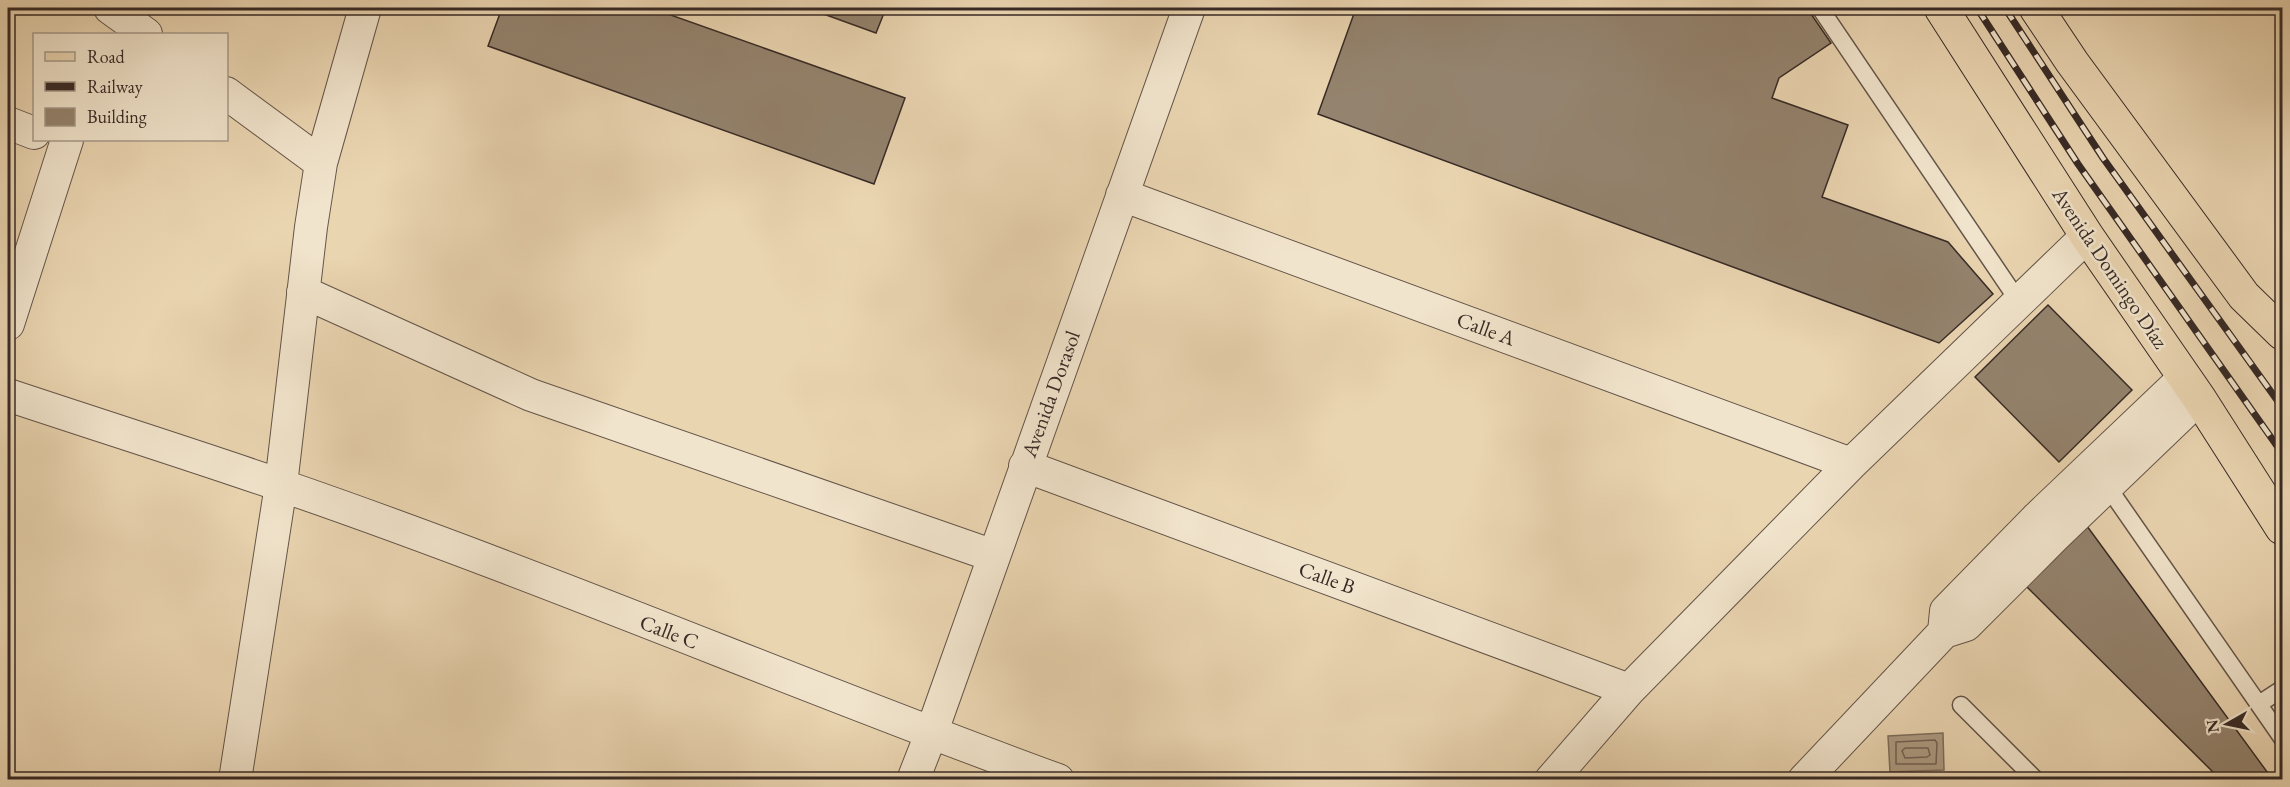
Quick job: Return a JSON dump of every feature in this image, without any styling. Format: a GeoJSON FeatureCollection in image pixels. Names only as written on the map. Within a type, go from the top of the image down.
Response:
{"type":"FeatureCollection","features":[{"type":"Feature","properties":{"kind":"main road","name":"Avenida Domingo Díaz"},"geometry":{"type":"LineString","coordinates":[[1941,8],[2087,236],[2192,388],[2283,528]]}},
{"type":"Feature","properties":{"kind":"main road"},"geometry":{"type":"LineString","coordinates":[[2036,8],[2079,71],[2244,296],[2283,333]]}},
{"type":"Feature","properties":{"kind":"street"},"geometry":{"type":"LineString","coordinates":[[235,780],[281,485],[303,292],[321,163],[365,8]]}},
{"type":"Feature","properties":{"kind":"street","name":"Avenida Dorasol"},"geometry":{"type":"LineString","coordinates":[[914,780],[1189,8]]}},
{"type":"Feature","properties":{"kind":"street"},"geometry":{"type":"LineString","coordinates":[[109,17],[144,33]]}},
{"type":"Feature","properties":{"kind":"street"},"geometry":{"type":"LineString","coordinates":[[228,94],[321,163]]}},
{"type":"Feature","properties":{"kind":"street"},"geometry":{"type":"LineString","coordinates":[[8,123],[33,133]]}},
{"type":"Feature","properties":{"kind":"street"},"geometry":{"type":"LineString","coordinates":[[8,324],[61,141]]}},
{"type":"Feature","properties":{"kind":"street","name":"Calle A"},"geometry":{"type":"LineString","coordinates":[[1122,195],[1851,464]]}},
{"type":"Feature","properties":{"kind":"street"},"geometry":{"type":"LineString","coordinates":[[1551,780],[1629,690],[1851,464],[2087,236]]}},
{"type":"Feature","properties":{"kind":"street"},"geometry":{"type":"LineString","coordinates":[[303,292],[531,395],[994,556]]}},
{"type":"Feature","properties":{"kind":"street"},"geometry":{"type":"LineString","coordinates":[[1806,779],[1944,632],[1966,625],[2100,475],[2192,388]]}},
{"type":"Feature","properties":{"kind":"street","name":"Calle C"},"geometry":{"type":"LineString","coordinates":[[8,395],[281,485],[1058,780]]}},
{"type":"Feature","properties":{"kind":"street","name":"Calle B"},"geometry":{"type":"LineString","coordinates":[[1025,466],[1629,690]]}},
{"type":"Feature","properties":{"kind":"lane"},"geometry":{"type":"LineString","coordinates":[[1820,8],[2019,302]]}},
{"type":"Feature","properties":{"kind":"lane"},"geometry":{"type":"LineString","coordinates":[[2100,475],[2283,738]]}},
{"type":"Feature","properties":{"kind":"lane"},"geometry":{"type":"LineString","coordinates":[[2259,704],[2283,689]]}},
{"type":"Feature","properties":{"kind":"lane"},"geometry":{"type":"LineString","coordinates":[[1960,705],[2036,780]]}},
{"type":"Feature","properties":{"kind":"water"},"geometry":{"type":"Polygon","coordinates":[[[1943,733],[1944,770],[1890,772],[1888,736],[1943,733]]]}},
{"type":"Feature","properties":{"kind":"building"},"geometry":{"type":"Polygon","coordinates":[[[502,8],[651,8],[905,98],[874,184],[488,46],[502,8]]]}},
{"type":"Feature","properties":{"kind":"building"},"geometry":{"type":"Polygon","coordinates":[[[807,8],[886,8],[876,33],[807,8]]]}},
{"type":"Feature","properties":{"kind":"building"},"geometry":{"type":"Polygon","coordinates":[[[1356,8],[1807,8],[1831,43],[1779,78],[1772,98],[1848,125],[1822,197],[1948,242],[1993,294],[1939,343],[1318,114],[1356,8]]]}},
{"type":"Feature","properties":{"kind":"building"},"geometry":{"type":"Polygon","coordinates":[[[2048,305],[2132,390],[2059,462],[1975,377],[2048,305]]]}},
{"type":"Feature","properties":{"kind":"building"},"geometry":{"type":"Polygon","coordinates":[[[2084,522],[2273,780],[2221,780],[2023,583],[2084,522]]]}},
{"type":"Feature","properties":{"kind":"railway"},"geometry":{"type":"LineString","coordinates":[[1977,8],[2078,164],[2282,453]]}},
{"type":"Feature","properties":{"kind":"railway"},"geometry":{"type":"LineString","coordinates":[[2005,8],[2103,158],[2282,407]]}}]}
